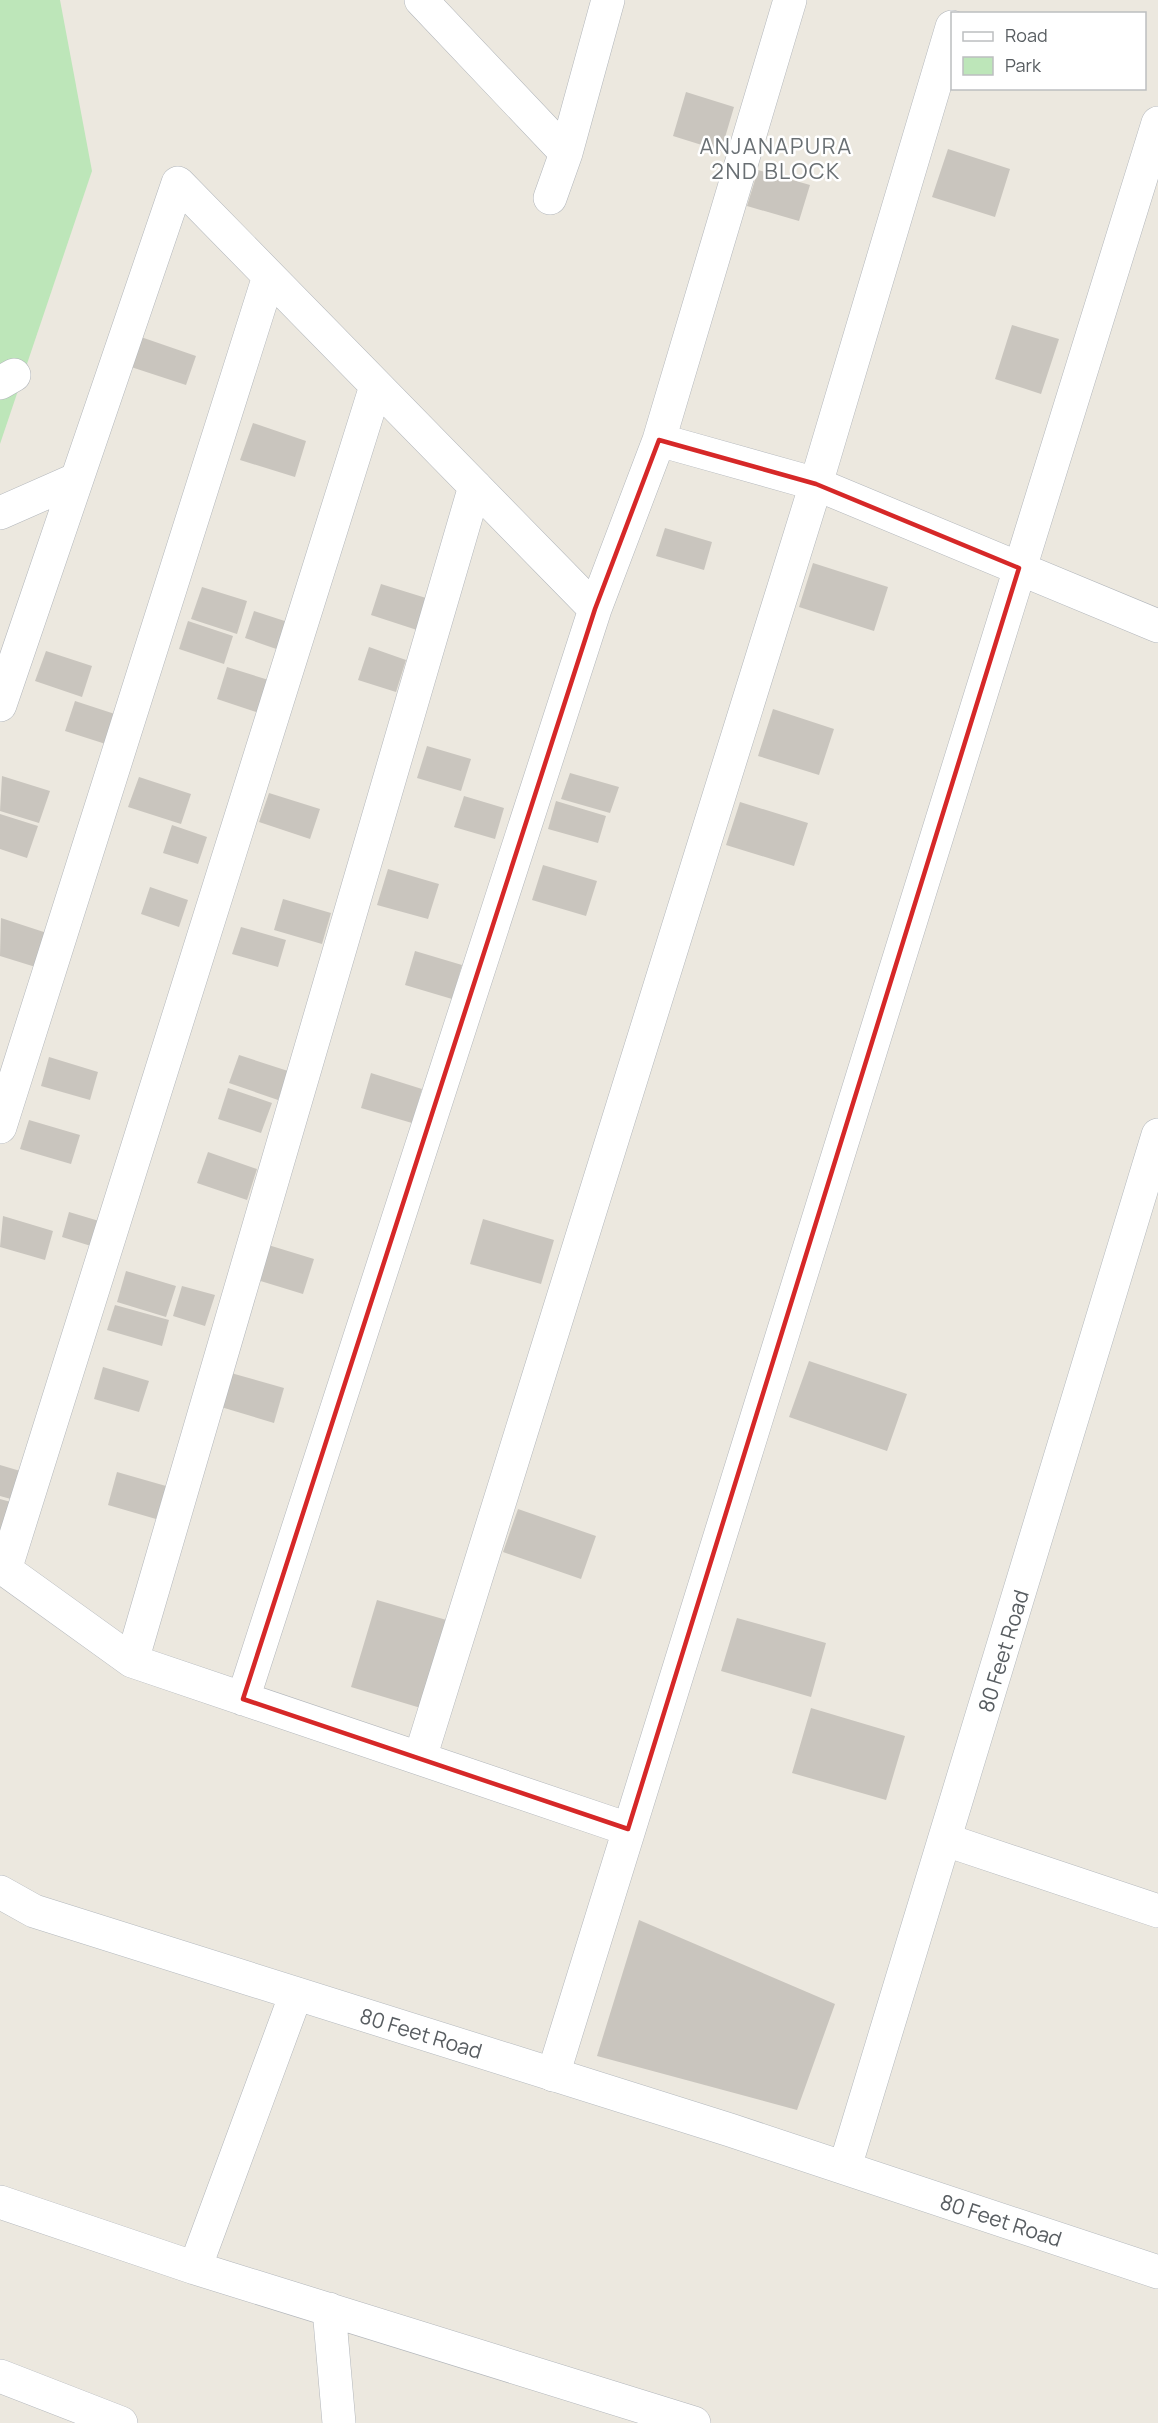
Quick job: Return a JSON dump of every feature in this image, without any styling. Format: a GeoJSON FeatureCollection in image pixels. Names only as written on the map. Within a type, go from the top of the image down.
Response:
{"type":"FeatureCollection","features":[{"type":"Feature","properties":{"kind":"street"},"geometry":{"type":"LineString","coordinates":[[421,0],[566,153]]}},
{"type":"Feature","properties":{"kind":"street"},"geometry":{"type":"LineString","coordinates":[[550,198],[566,153],[608,0]]}},
{"type":"Feature","properties":{"kind":"street"},"geometry":{"type":"LineString","coordinates":[[243,1699],[595,609],[659,440],[790,0]]}},
{"type":"Feature","properties":{"kind":"street"},"geometry":{"type":"LineString","coordinates":[[420,1758],[816,484],[951,30]]}},
{"type":"Feature","properties":{"kind":"street"},"geometry":{"type":"LineString","coordinates":[[553,2075],[1018,568],[1158,123]]}},
{"type":"Feature","properties":{"kind":"street"},"geometry":{"type":"LineString","coordinates":[[0,705],[8,659],[77,479],[178,183],[595,609]]}},
{"type":"Feature","properties":{"kind":"street"},"geometry":{"type":"LineString","coordinates":[[0,1127],[269,276]]}},
{"type":"Feature","properties":{"kind":"street"},"geometry":{"type":"LineString","coordinates":[[376,386],[3,1568],[132,1661],[628,1829]]}},
{"type":"Feature","properties":{"kind":"street"},"geometry":{"type":"LineString","coordinates":[[659,440],[816,484],[1158,626]]}},
{"type":"Feature","properties":{"kind":"street"},"geometry":{"type":"LineString","coordinates":[[0,513],[77,479]]}},
{"type":"Feature","properties":{"kind":"street"},"geometry":{"type":"LineString","coordinates":[[132,1661],[475,486]]}},
{"type":"Feature","properties":{"kind":"street","name":"80 Feet Road"},"geometry":{"type":"LineString","coordinates":[[845,2167],[1158,1135]]}},
{"type":"Feature","properties":{"kind":"street"},"geometry":{"type":"LineString","coordinates":[[946,1840],[1158,1911]]}},
{"type":"Feature","properties":{"kind":"street","name":"80 Feet Road"},"geometry":{"type":"LineString","coordinates":[[0,1892],[34,1911],[845,2167],[1158,2272]]}},
{"type":"Feature","properties":{"kind":"street"},"geometry":{"type":"LineString","coordinates":[[195,2268],[296,1994]]}},
{"type":"Feature","properties":{"kind":"street"},"geometry":{"type":"LineString","coordinates":[[0,2202],[195,2268],[694,2423]]}},
{"type":"Feature","properties":{"kind":"street"},"geometry":{"type":"LineString","coordinates":[[329,2309],[339,2423]]}},
{"type":"Feature","properties":{"kind":"street"},"geometry":{"type":"LineString","coordinates":[[0,2376],[103,2420]]}},
{"type":"Feature","properties":{"kind":"highlighted area"},"geometry":{"type":"Polygon","coordinates":[[[659,440],[816,484],[1019,568],[628,1829],[243,1699],[595,609],[659,440]]]}},
{"type":"Feature","properties":{"kind":"green space"},"geometry":{"type":"Polygon","coordinates":[[[0,0],[60,0],[92,171],[0,444],[0,0]]]}},
{"type":"Feature","properties":{"kind":"building"},"geometry":{"type":"Polygon","coordinates":[[[686,92],[734,107],[721,151],[673,136],[686,92]]]}},
{"type":"Feature","properties":{"kind":"building"},"geometry":{"type":"Polygon","coordinates":[[[948,149],[1010,169],[995,217],[932,197],[948,149]]]}},
{"type":"Feature","properties":{"kind":"building"},"geometry":{"type":"Polygon","coordinates":[[[758,170],[810,185],[799,221],[747,206],[758,170]]]}},
{"type":"Feature","properties":{"kind":"building"},"geometry":{"type":"Polygon","coordinates":[[[1012,325],[1059,339],[1041,394],[995,379],[1012,325]]]}},
{"type":"Feature","properties":{"kind":"building"},"geometry":{"type":"Polygon","coordinates":[[[138,336],[196,356],[186,385],[128,366],[138,336]]]}},
{"type":"Feature","properties":{"kind":"building"},"geometry":{"type":"Polygon","coordinates":[[[253,423],[306,441],[295,477],[240,460],[253,423]]]}},
{"type":"Feature","properties":{"kind":"building"},"geometry":{"type":"Polygon","coordinates":[[[665,528],[712,542],[704,570],[656,556],[665,528]]]}},
{"type":"Feature","properties":{"kind":"building"},"geometry":{"type":"Polygon","coordinates":[[[813,563],[888,587],[874,631],[799,607],[813,563]]]}},
{"type":"Feature","properties":{"kind":"building"},"geometry":{"type":"Polygon","coordinates":[[[381,584],[426,598],[417,630],[371,615],[381,584]]]}},
{"type":"Feature","properties":{"kind":"building"},"geometry":{"type":"Polygon","coordinates":[[[202,587],[247,601],[237,634],[191,619],[202,587]]]}},
{"type":"Feature","properties":{"kind":"building"},"geometry":{"type":"Polygon","coordinates":[[[254,611],[294,624],[285,652],[245,638],[254,611]]]}},
{"type":"Feature","properties":{"kind":"building"},"geometry":{"type":"Polygon","coordinates":[[[188,621],[233,636],[224,664],[179,649],[188,621]]]}},
{"type":"Feature","properties":{"kind":"building"},"geometry":{"type":"Polygon","coordinates":[[[369,647],[406,660],[396,692],[358,680],[369,647]]]}},
{"type":"Feature","properties":{"kind":"building"},"geometry":{"type":"Polygon","coordinates":[[[46,651],[92,666],[82,697],[35,681],[46,651]]]}},
{"type":"Feature","properties":{"kind":"building"},"geometry":{"type":"Polygon","coordinates":[[[227,667],[275,682],[265,715],[217,699],[227,667]]]}},
{"type":"Feature","properties":{"kind":"building"},"geometry":{"type":"Polygon","coordinates":[[[75,701],[124,717],[115,747],[65,731],[75,701]]]}},
{"type":"Feature","properties":{"kind":"building"},"geometry":{"type":"Polygon","coordinates":[[[773,709],[834,729],[819,775],[758,756],[773,709]]]}},
{"type":"Feature","properties":{"kind":"building"},"geometry":{"type":"Polygon","coordinates":[[[427,746],[471,759],[461,791],[417,778],[427,746]]]}},
{"type":"Feature","properties":{"kind":"building"},"geometry":{"type":"Polygon","coordinates":[[[570,773],[619,787],[610,813],[561,799],[570,773]]]}},
{"type":"Feature","properties":{"kind":"building"},"geometry":{"type":"Polygon","coordinates":[[[2,776],[50,791],[39,823],[0,811],[2,776]]]}},
{"type":"Feature","properties":{"kind":"building"},"geometry":{"type":"Polygon","coordinates":[[[139,777],[191,794],[181,824],[128,807],[139,777]]]}},
{"type":"Feature","properties":{"kind":"building"},"geometry":{"type":"Polygon","coordinates":[[[269,793],[320,809],[310,839],[259,822],[269,793]]]}},
{"type":"Feature","properties":{"kind":"building"},"geometry":{"type":"Polygon","coordinates":[[[464,796],[504,808],[495,839],[454,827],[464,796]]]}},
{"type":"Feature","properties":{"kind":"building"},"geometry":{"type":"Polygon","coordinates":[[[556,801],[606,816],[598,843],[548,829],[556,801]]]}},
{"type":"Feature","properties":{"kind":"building"},"geometry":{"type":"Polygon","coordinates":[[[740,802],[808,823],[794,866],[726,845],[740,802]]]}},
{"type":"Feature","properties":{"kind":"building"},"geometry":{"type":"Polygon","coordinates":[[[0,814],[38,826],[27,858],[0,849],[0,814]]]}},
{"type":"Feature","properties":{"kind":"building"},"geometry":{"type":"Polygon","coordinates":[[[172,825],[207,837],[198,864],[163,853],[172,825]]]}},
{"type":"Feature","properties":{"kind":"building"},"geometry":{"type":"Polygon","coordinates":[[[543,865],[597,881],[586,916],[532,900],[543,865]]]}},
{"type":"Feature","properties":{"kind":"building"},"geometry":{"type":"Polygon","coordinates":[[[388,869],[439,884],[428,919],[377,905],[388,869]]]}},
{"type":"Feature","properties":{"kind":"building"},"geometry":{"type":"Polygon","coordinates":[[[150,887],[188,900],[179,927],[141,914],[150,887]]]}},
{"type":"Feature","properties":{"kind":"building"},"geometry":{"type":"Polygon","coordinates":[[[283,899],[331,913],[322,944],[274,930],[283,899]]]}},
{"type":"Feature","properties":{"kind":"building"},"geometry":{"type":"Polygon","coordinates":[[[1,918],[53,935],[42,969],[0,956],[1,918]]]}},
{"type":"Feature","properties":{"kind":"building"},"geometry":{"type":"Polygon","coordinates":[[[241,927],[286,940],[278,967],[232,954],[241,927]]]}},
{"type":"Feature","properties":{"kind":"building"},"geometry":{"type":"Polygon","coordinates":[[[415,951],[462,965],[452,999],[405,985],[415,951]]]}},
{"type":"Feature","properties":{"kind":"building"},"geometry":{"type":"Polygon","coordinates":[[[239,1055],[288,1071],[278,1100],[229,1083],[239,1055]]]}},
{"type":"Feature","properties":{"kind":"building"},"geometry":{"type":"Polygon","coordinates":[[[49,1057],[98,1072],[90,1100],[41,1086],[49,1057]]]}},
{"type":"Feature","properties":{"kind":"building"},"geometry":{"type":"Polygon","coordinates":[[[371,1073],[422,1089],[412,1123],[361,1108],[371,1073]]]}},
{"type":"Feature","properties":{"kind":"building"},"geometry":{"type":"Polygon","coordinates":[[[228,1088],[272,1103],[261,1133],[218,1119],[228,1088]]]}},
{"type":"Feature","properties":{"kind":"building"},"geometry":{"type":"Polygon","coordinates":[[[29,1120],[80,1135],[71,1164],[20,1149],[29,1120]]]}},
{"type":"Feature","properties":{"kind":"building"},"geometry":{"type":"Polygon","coordinates":[[[208,1152],[257,1169],[247,1200],[197,1183],[208,1152]]]}},
{"type":"Feature","properties":{"kind":"building"},"geometry":{"type":"Polygon","coordinates":[[[69,1212],[99,1221],[91,1246],[62,1237],[69,1212]]]}},
{"type":"Feature","properties":{"kind":"building"},"geometry":{"type":"Polygon","coordinates":[[[3,1216],[53,1231],[45,1260],[0,1247],[3,1216]]]}},
{"type":"Feature","properties":{"kind":"building"},"geometry":{"type":"Polygon","coordinates":[[[483,1219],[554,1240],[541,1284],[470,1264],[483,1219]]]}},
{"type":"Feature","properties":{"kind":"building"},"geometry":{"type":"Polygon","coordinates":[[[265,1244],[314,1259],[303,1294],[254,1279],[265,1244]]]}},
{"type":"Feature","properties":{"kind":"building"},"geometry":{"type":"Polygon","coordinates":[[[126,1271],[176,1286],[166,1317],[117,1302],[126,1271]]]}},
{"type":"Feature","properties":{"kind":"building"},"geometry":{"type":"Polygon","coordinates":[[[182,1286],[215,1295],[205,1326],[173,1316],[182,1286]]]}},
{"type":"Feature","properties":{"kind":"building"},"geometry":{"type":"Polygon","coordinates":[[[115,1305],[169,1320],[162,1346],[107,1330],[115,1305]]]}},
{"type":"Feature","properties":{"kind":"building"},"geometry":{"type":"Polygon","coordinates":[[[809,1361],[907,1394],[887,1451],[789,1417],[809,1361]]]}},
{"type":"Feature","properties":{"kind":"building"},"geometry":{"type":"Polygon","coordinates":[[[103,1367],[149,1381],[139,1412],[94,1399],[103,1367]]]}},
{"type":"Feature","properties":{"kind":"building"},"geometry":{"type":"Polygon","coordinates":[[[231,1373],[284,1388],[274,1423],[221,1407],[231,1373]]]}},
{"type":"Feature","properties":{"kind":"building"},"geometry":{"type":"Polygon","coordinates":[[[0,1465],[27,1473],[18,1501],[0,1496],[0,1465]]]}},
{"type":"Feature","properties":{"kind":"building"},"geometry":{"type":"Polygon","coordinates":[[[117,1472],[166,1486],[156,1519],[108,1505],[117,1472]]]}},
{"type":"Feature","properties":{"kind":"building"},"geometry":{"type":"Polygon","coordinates":[[[0,1499],[18,1504],[0,1531],[0,1499]]]}},
{"type":"Feature","properties":{"kind":"building"},"geometry":{"type":"Polygon","coordinates":[[[518,1509],[596,1536],[581,1579],[503,1552],[518,1509]]]}},
{"type":"Feature","properties":{"kind":"building"},"geometry":{"type":"Polygon","coordinates":[[[377,1600],[450,1621],[424,1709],[351,1687],[377,1600]]]}},
{"type":"Feature","properties":{"kind":"building"},"geometry":{"type":"Polygon","coordinates":[[[737,1618],[826,1643],[811,1697],[721,1671],[737,1618]]]}},
{"type":"Feature","properties":{"kind":"building"},"geometry":{"type":"Polygon","coordinates":[[[811,1708],[905,1736],[886,1800],[792,1773],[811,1708]]]}},
{"type":"Feature","properties":{"kind":"building"},"geometry":{"type":"Polygon","coordinates":[[[639,1920],[835,2004],[797,2110],[597,2056],[639,1920]]]}},
{"type":"Feature","properties":{"kind":"district","name":"ANJANAPURA 2ND BLOCK"},"geometry":{"type":"Point","coordinates":[776,158]}}]}
